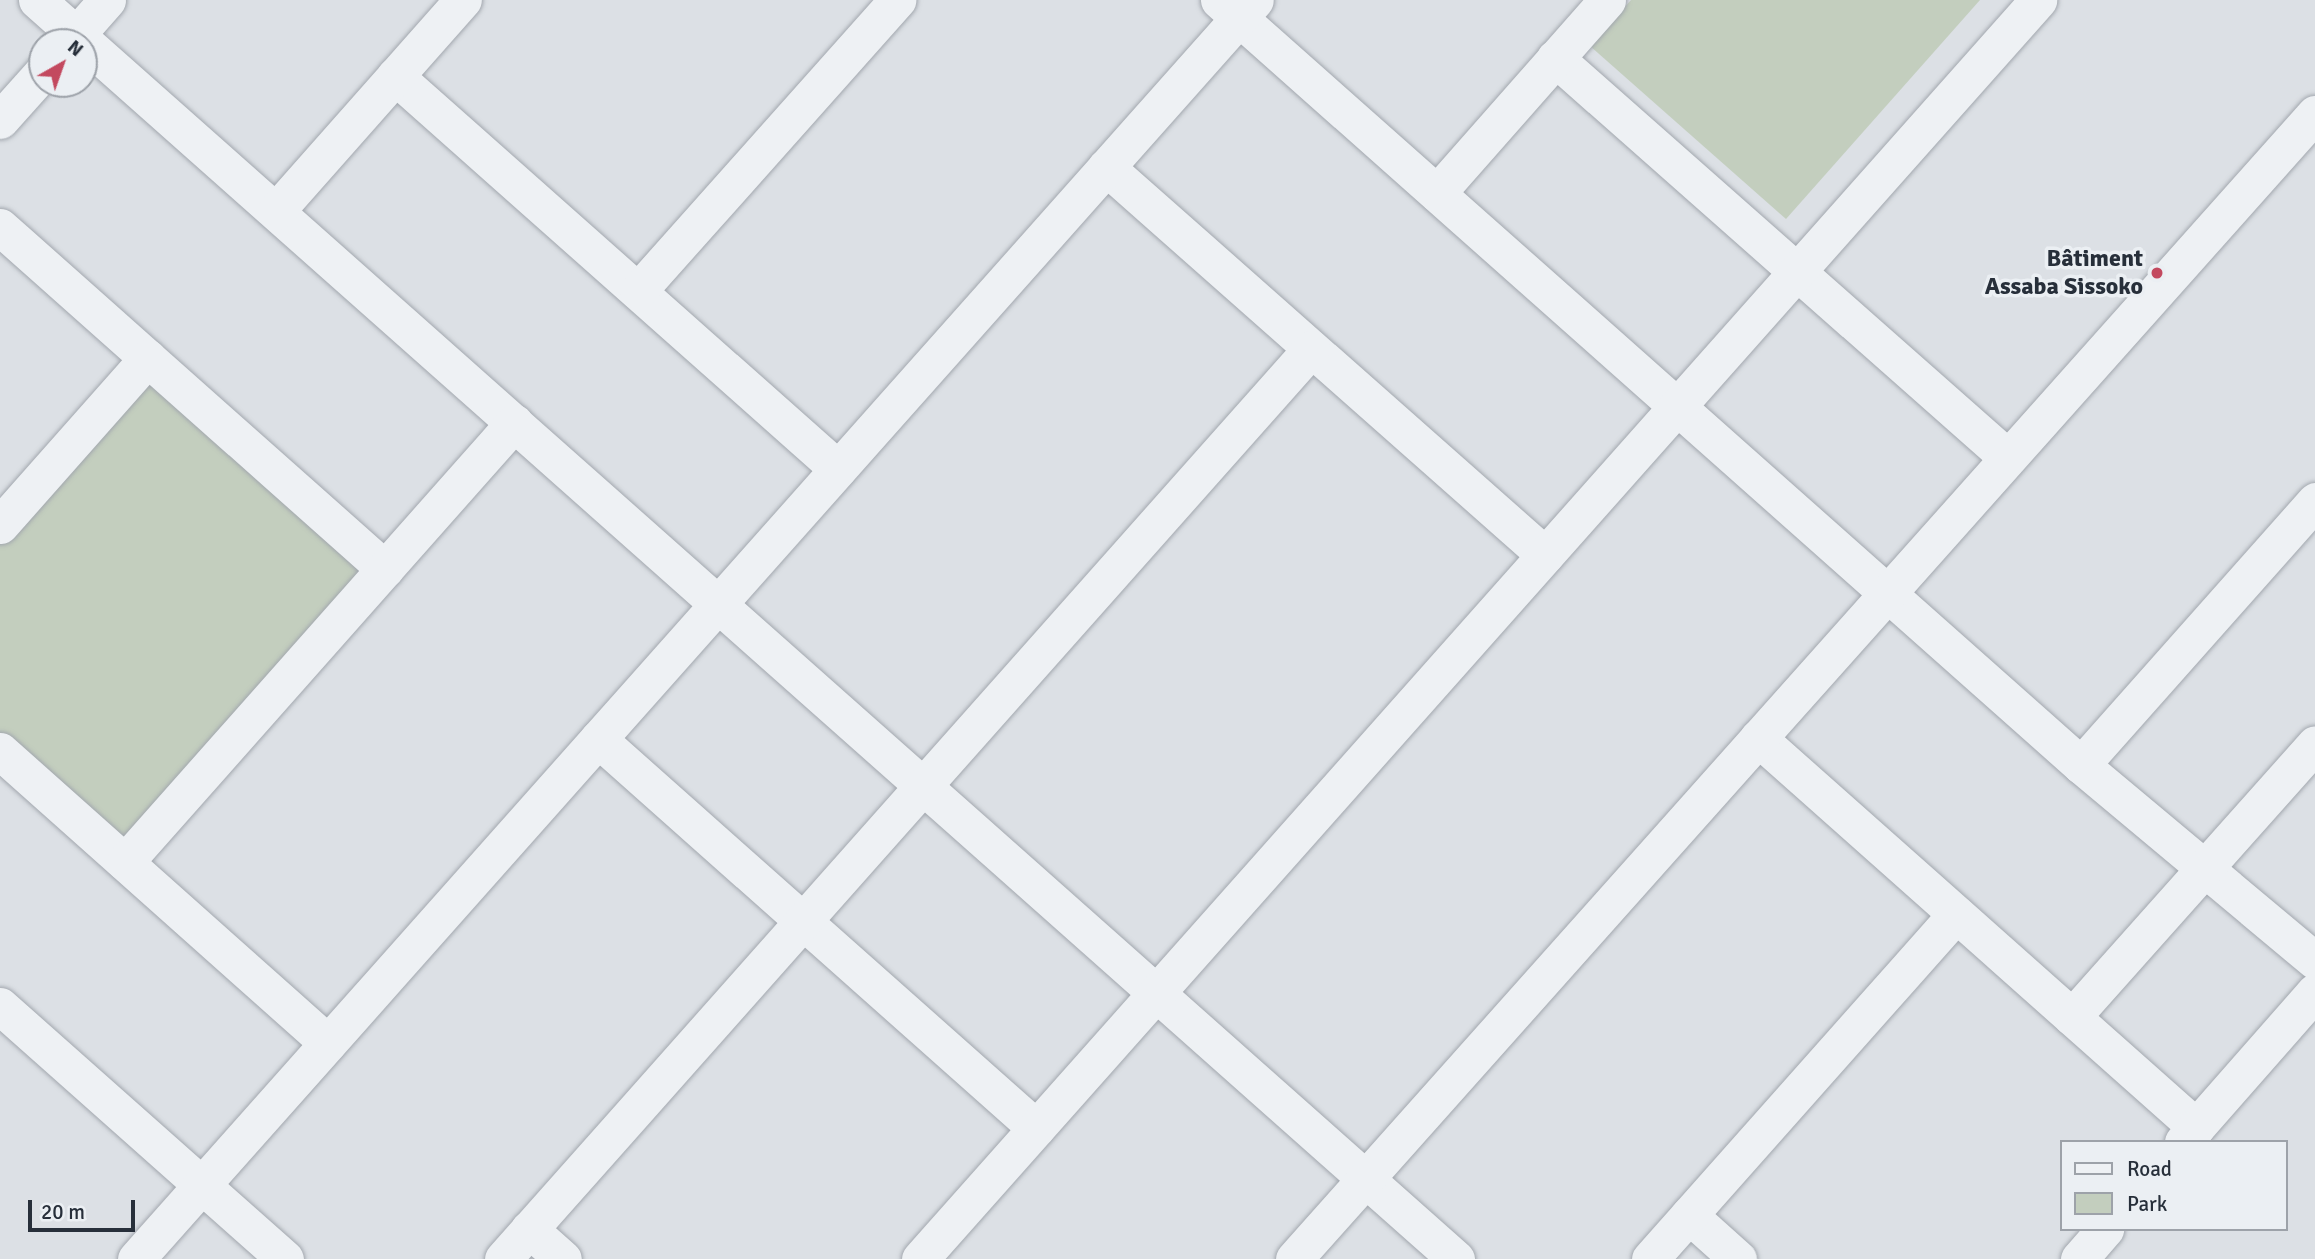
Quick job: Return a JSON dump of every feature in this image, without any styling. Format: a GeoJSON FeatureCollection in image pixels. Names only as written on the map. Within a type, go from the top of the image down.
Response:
{"type":"FeatureCollection","features":[{"type":"Feature","properties":{"kind":"street"},"geometry":{"type":"LineString","coordinates":[[37,0],[64,28]]}},
{"type":"Feature","properties":{"kind":"street"},"geometry":{"type":"LineString","coordinates":[[82,28],[107,0]]}},
{"type":"Feature","properties":{"kind":"street"},"geometry":{"type":"LineString","coordinates":[[276,211],[463,0]]}},
{"type":"Feature","properties":{"kind":"street"},"geometry":{"type":"LineString","coordinates":[[638,291],[897,0]]}},
{"type":"Feature","properties":{"kind":"street"},"geometry":{"type":"LineString","coordinates":[[1437,193],[1607,0]]}},
{"type":"Feature","properties":{"kind":"street"},"geometry":{"type":"LineString","coordinates":[[920,1259],[2038,0]]}},
{"type":"Feature","properties":{"kind":"street"},"geometry":{"type":"LineString","coordinates":[[136,1259],[1107,167],[1238,6],[1437,193],[2081,765],[2202,870],[2315,961]]}},
{"type":"Feature","properties":{"kind":"street"},"geometry":{"type":"LineString","coordinates":[[1555,58],[2007,457]]}},
{"type":"Feature","properties":{"kind":"street"},"geometry":{"type":"LineString","coordinates":[[98,59],[276,211],[1456,1259]]}},
{"type":"Feature","properties":{"kind":"street"},"geometry":{"type":"LineString","coordinates":[[396,76],[838,469]]}},
{"type":"Feature","properties":{"kind":"street"},"geometry":{"type":"LineString","coordinates":[[0,120],[28,89]]}},
{"type":"Feature","properties":{"kind":"street"},"geometry":{"type":"LineString","coordinates":[[1294,1259],[2315,114]]}},
{"type":"Feature","properties":{"kind":"street"},"geometry":{"type":"LineString","coordinates":[[1107,167],[1545,555]]}},
{"type":"Feature","properties":{"kind":"street"},"geometry":{"type":"LineString","coordinates":[[0,227],[385,569]]}},
{"type":"Feature","properties":{"kind":"street"},"geometry":{"type":"LineString","coordinates":[[503,1259],[1311,349]]}},
{"type":"Feature","properties":{"kind":"street"},"geometry":{"type":"LineString","coordinates":[[0,525],[148,358]]}},
{"type":"Feature","properties":{"kind":"street"},"geometry":{"type":"LineString","coordinates":[[125,862],[514,423]]}},
{"type":"Feature","properties":{"kind":"street"},"geometry":{"type":"LineString","coordinates":[[2081,765],[2315,501]]}},
{"type":"Feature","properties":{"kind":"street"},"geometry":{"type":"LineString","coordinates":[[1758,738],[2073,1017],[2189,1134],[2315,992]]}},
{"type":"Feature","properties":{"kind":"street"},"geometry":{"type":"LineString","coordinates":[[598,739],[1037,1128]]}},
{"type":"Feature","properties":{"kind":"street"},"geometry":{"type":"LineString","coordinates":[[2073,1017],[2315,744]]}},
{"type":"Feature","properties":{"kind":"street"},"geometry":{"type":"LineString","coordinates":[[0,751],[328,1043]]}},
{"type":"Feature","properties":{"kind":"street"},"geometry":{"type":"LineString","coordinates":[[1650,1259],[1956,914]]}},
{"type":"Feature","properties":{"kind":"street"},"geometry":{"type":"LineString","coordinates":[[1,1008],[285,1259]]}},
{"type":"Feature","properties":{"kind":"street"},"geometry":{"type":"LineString","coordinates":[[1689,1215],[1738,1259]]}},
{"type":"Feature","properties":{"kind":"street"},"geometry":{"type":"LineString","coordinates":[[529,1229],[563,1259]]}},
{"type":"Feature","properties":{"kind":"street"},"geometry":{"type":"LineString","coordinates":[[2079,1259],[2103,1231]]}},
{"type":"Feature","properties":{"kind":"green space"},"geometry":{"type":"Polygon","coordinates":[[[1631,0],[1980,0],[1786,219],[1590,46],[1631,0]]]}},
{"type":"Feature","properties":{"kind":"green space"},"geometry":{"type":"Polygon","coordinates":[[[153,369],[371,564],[117,850],[0,746],[0,541],[153,369]]]}},
{"type":"Feature","properties":{"kind":"place","name":"Bâtiment Assaba Sissoko"},"geometry":{"type":"Point","coordinates":[2157,273]}}]}
